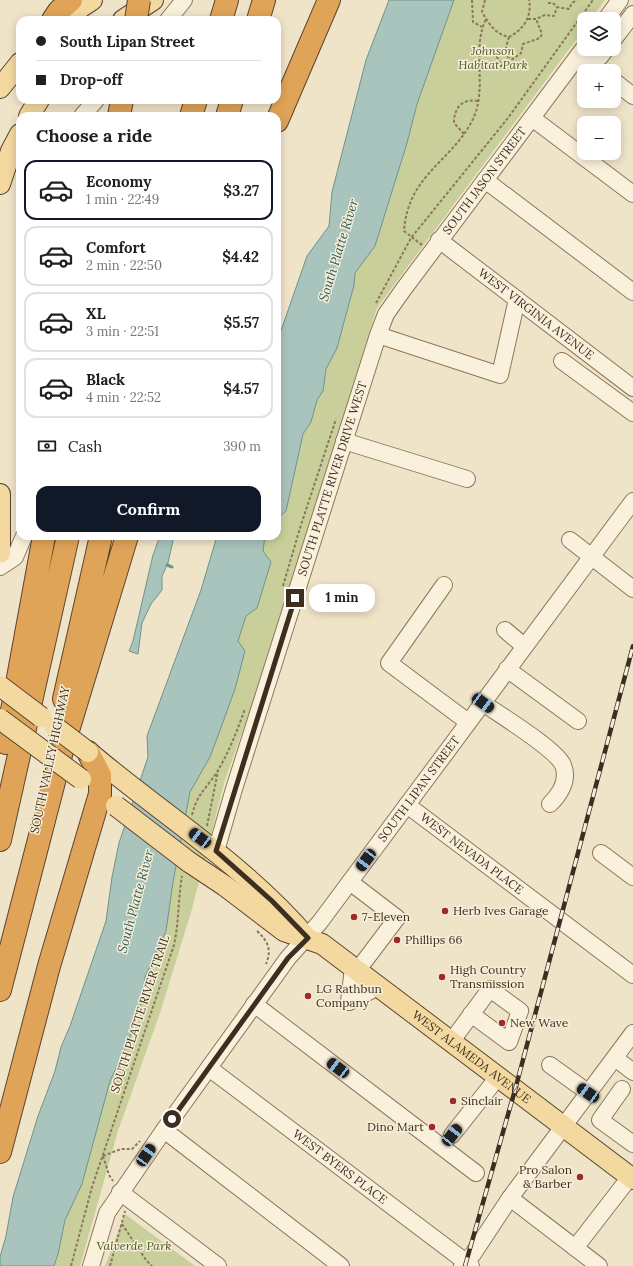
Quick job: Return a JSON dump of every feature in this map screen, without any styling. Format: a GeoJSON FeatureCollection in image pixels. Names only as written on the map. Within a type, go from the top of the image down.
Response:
{"type":"FeatureCollection","features":[{"type":"Feature","properties":{"kind":"highway"},"geometry":{"type":"LineString","coordinates":[[56,16],[71,0]]}},
{"type":"Feature","properties":{"kind":"highway"},"geometry":{"type":"LineString","coordinates":[[137,16],[139,0]]}},
{"type":"Feature","properties":{"kind":"highway"},"geometry":{"type":"LineString","coordinates":[[222,16],[228,0]]}},
{"type":"Feature","properties":{"kind":"highway"},"geometry":{"type":"LineString","coordinates":[[259,16],[264,0]]}},
{"type":"Feature","properties":{"kind":"highway"},"geometry":{"type":"LineString","coordinates":[[281,112],[329,0]]}},
{"type":"Feature","properties":{"kind":"highway"},"geometry":{"type":"LineString","coordinates":[[0,776],[43,540]]}},
{"type":"Feature","properties":{"kind":"highway"},"geometry":{"type":"LineString","coordinates":[[0,840],[67,540]]}},
{"type":"Feature","properties":{"kind":"highway","name":"SOUTH VALLEY HIGHWAY"},"geometry":{"type":"LineString","coordinates":[[0,985],[100,540]]}},
{"type":"Feature","properties":{"kind":"highway"},"geometry":{"type":"LineString","coordinates":[[0,990],[65,740],[126,540]]}},
{"type":"Feature","properties":{"kind":"highway"},"geometry":{"type":"LineString","coordinates":[[0,1152],[49,966],[108,800],[101,783],[99,769],[88,752]]}},
{"type":"Feature","properties":{"kind":"main road"},"geometry":{"type":"LineString","coordinates":[[68,16],[92,0]]}},
{"type":"Feature","properties":{"kind":"main road"},"geometry":{"type":"LineString","coordinates":[[130,16],[153,0]]}},
{"type":"Feature","properties":{"kind":"main road"},"geometry":{"type":"LineString","coordinates":[[0,88],[16,68]]}},
{"type":"Feature","properties":{"kind":"main road"},"geometry":{"type":"LineString","coordinates":[[0,184],[11,151],[16,142]]}},
{"type":"Feature","properties":{"kind":"main road"},"geometry":{"type":"LineString","coordinates":[[0,494],[0,553]]}},
{"type":"Feature","properties":{"kind":"main road","name":"WEST ALAMEDA AVENUE"},"geometry":{"type":"LineString","coordinates":[[0,686],[88,752],[122,781],[188,824],[272,901],[308,938]]}},
{"type":"Feature","properties":{"kind":"main road","name":"WEST ALAMEDA AVENUE"},"geometry":{"type":"LineString","coordinates":[[0,719],[108,800],[186,869],[225,886],[284,931],[322,944],[631,1178]]}},
{"type":"Feature","properties":{"kind":"street"},"geometry":{"type":"LineString","coordinates":[[171,16],[184,0]]}},
{"type":"Feature","properties":{"kind":"street"},"geometry":{"type":"LineString","coordinates":[[611,12],[620,0]]}},
{"type":"Feature","properties":{"kind":"street"},"geometry":{"type":"LineString","coordinates":[[621,30],[633,14]]}},
{"type":"Feature","properties":{"kind":"street","name":"SOUTH JASON STREET"},"geometry":{"type":"LineString","coordinates":[[386,314],[439,240],[532,118],[592,56]]}},
{"type":"Feature","properties":{"kind":"street"},"geometry":{"type":"LineString","coordinates":[[594,56],[602,64]]}},
{"type":"Feature","properties":{"kind":"street"},"geometry":{"type":"LineString","coordinates":[[621,82],[632,92]]}},
{"type":"Feature","properties":{"kind":"street"},"geometry":{"type":"LineString","coordinates":[[86,112],[92,104]]}},
{"type":"Feature","properties":{"kind":"street"},"geometry":{"type":"LineString","coordinates":[[532,118],[633,194]]}},
{"type":"Feature","properties":{"kind":"street"},"geometry":{"type":"LineString","coordinates":[[484,180],[633,292]]}},
{"type":"Feature","properties":{"kind":"street","name":"WEST VIRGINIA AVENUE"},"geometry":{"type":"LineString","coordinates":[[439,240],[633,388]]}},
{"type":"Feature","properties":{"kind":"street"},"geometry":{"type":"LineString","coordinates":[[378,335],[500,375],[517,299]]}},
{"type":"Feature","properties":{"kind":"street","name":"SOUTH PLATTE RIVER DRIVE WEST"},"geometry":{"type":"LineString","coordinates":[[216,851],[234,789],[344,441],[386,314]]}},
{"type":"Feature","properties":{"kind":"street"},"geometry":{"type":"LineString","coordinates":[[562,361],[633,413]]}},
{"type":"Feature","properties":{"kind":"street"},"geometry":{"type":"LineString","coordinates":[[344,441],[467,479]]}},
{"type":"Feature","properties":{"kind":"street","name":"SOUTH LIPAN STREET"},"geometry":{"type":"LineString","coordinates":[[125,1196],[164,1130],[254,1004],[288,958],[308,938],[633,501]]}},
{"type":"Feature","properties":{"kind":"street"},"geometry":{"type":"LineString","coordinates":[[0,567],[15,557],[22,540]]}},
{"type":"Feature","properties":{"kind":"street"},"geometry":{"type":"LineString","coordinates":[[570,540],[633,589]]}},
{"type":"Feature","properties":{"kind":"street"},"geometry":{"type":"LineString","coordinates":[[444,586],[389,663],[468,722]]}},
{"type":"Feature","properties":{"kind":"street"},"geometry":{"type":"LineString","coordinates":[[505,630],[524,646]]}},
{"type":"Feature","properties":{"kind":"street"},"geometry":{"type":"LineString","coordinates":[[508,669],[578,721]]}},
{"type":"Feature","properties":{"kind":"street"},"geometry":{"type":"LineString","coordinates":[[483,703],[554,753],[563,766],[565,782],[557,796],[550,804]]}},
{"type":"Feature","properties":{"kind":"street","name":"WEST NEVADA PLACE"},"geometry":{"type":"LineString","coordinates":[[407,805],[633,975]]}},
{"type":"Feature","properties":{"kind":"street"},"geometry":{"type":"LineString","coordinates":[[601,853],[633,877]]}},
{"type":"Feature","properties":{"kind":"street"},"geometry":{"type":"LineString","coordinates":[[350,882],[397,918],[355,969],[349,1002],[378,987]]}},
{"type":"Feature","properties":{"kind":"street"},"geometry":{"type":"LineString","coordinates":[[254,1004],[476,1173]]}},
{"type":"Feature","properties":{"kind":"street"},"geometry":{"type":"LineString","coordinates":[[451,1042],[472,1014]]}},
{"type":"Feature","properties":{"kind":"street"},"geometry":{"type":"LineString","coordinates":[[467,1265],[510,1198],[633,1033]]}},
{"type":"Feature","properties":{"kind":"street"},"geometry":{"type":"LineString","coordinates":[[615,1058],[633,1072]]}},
{"type":"Feature","properties":{"kind":"street"},"geometry":{"type":"LineString","coordinates":[[550,1065],[588,1093]]}},
{"type":"Feature","properties":{"kind":"street","name":"WEST BYERS PLACE"},"geometry":{"type":"LineString","coordinates":[[209,1068],[467,1265]]}},
{"type":"Feature","properties":{"kind":"street"},"geometry":{"type":"LineString","coordinates":[[452,1135],[498,1077]]}},
{"type":"Feature","properties":{"kind":"street"},"geometry":{"type":"LineString","coordinates":[[599,1079],[620,1091],[600,1120],[633,1144]]}},
{"type":"Feature","properties":{"kind":"street"},"geometry":{"type":"LineString","coordinates":[[164,1130],[341,1266]]}},
{"type":"Feature","properties":{"kind":"street"},"geometry":{"type":"LineString","coordinates":[[575,1248],[631,1178]]}},
{"type":"Feature","properties":{"kind":"street"},"geometry":{"type":"LineString","coordinates":[[91,1266],[107,1213],[125,1196],[218,1266]]}},
{"type":"Feature","properties":{"kind":"street"},"geometry":{"type":"LineString","coordinates":[[510,1198],[600,1266]]}},
{"type":"Feature","properties":{"kind":"path"},"geometry":{"type":"LineString","coordinates":[[472,0],[473,22],[482,27]]}},
{"type":"Feature","properties":{"kind":"path"},"geometry":{"type":"LineString","coordinates":[[485,0],[482,12],[489,25],[500,35],[509,37],[518,32],[528,19],[530,7],[529,0]]}},
{"type":"Feature","properties":{"kind":"path"},"geometry":{"type":"LineString","coordinates":[[569,0],[572,3]]}},
{"type":"Feature","properties":{"kind":"path"},"geometry":{"type":"LineString","coordinates":[[548,3],[553,3],[557,7],[570,9],[572,3],[577,0]]}},
{"type":"Feature","properties":{"kind":"path"},"geometry":{"type":"LineString","coordinates":[[528,19],[536,19],[541,15],[554,16],[557,7]]}},
{"type":"Feature","properties":{"kind":"path"},"geometry":{"type":"LineString","coordinates":[[411,238],[404,231],[404,219],[414,191],[436,164],[464,134],[474,116],[480,95],[480,38],[482,27],[486,19]]}},
{"type":"Feature","properties":{"kind":"path"},"geometry":{"type":"LineString","coordinates":[[509,37],[506,48],[508,57],[513,59],[521,53],[523,44],[540,38],[542,34],[536,19]]}},
{"type":"Feature","properties":{"kind":"path"},"geometry":{"type":"LineString","coordinates":[[495,66],[500,67],[502,65],[497,57],[506,48]]}},
{"type":"Feature","properties":{"kind":"path"},"geometry":{"type":"LineString","coordinates":[[464,134],[454,123],[454,114],[460,104],[466,101],[479,101]]}},
{"type":"Feature","properties":{"kind":"path"},"geometry":{"type":"LineString","coordinates":[[188,824],[196,799],[206,789],[218,770],[206,830]]}},
{"type":"Feature","properties":{"kind":"path","name":"SOUTH PLATTE RIVER TRAIL"},"geometry":{"type":"LineString","coordinates":[[71,1266],[92,1187],[174,945],[178,929],[186,869]]}},
{"type":"Feature","properties":{"kind":"path"},"geometry":{"type":"LineString","coordinates":[[267,942],[270,948]]}},
{"type":"Feature","properties":{"kind":"path"},"geometry":{"type":"LineString","coordinates":[[110,1266],[122,1224],[125,1196],[109,1175],[102,1156],[121,1149],[132,1149],[141,1140]]}},
{"type":"Feature","properties":{"kind":"path"},"geometry":{"type":"LineString","coordinates":[[122,1224],[146,1260],[152,1266]]}},
{"type":"Feature","properties":{"kind":"green space","name":"Johnson Habitat Park"},"geometry":{"type":"Polygon","coordinates":[[[454,0],[605,0],[596,12],[577,12],[577,38],[377,308],[263,674],[225,780],[192,909],[160,1013],[118,1131],[80,1266],[54,1266],[65,1220],[82,1184],[110,1081],[127,1045],[141,1004],[145,977],[166,931],[173,882],[190,792],[210,757],[235,689],[245,651],[238,641],[246,616],[257,608],[271,563],[263,551],[264,540],[281,540],[281,515],[286,511],[303,434],[311,422],[317,400],[323,391],[326,369],[337,348],[354,285],[355,273],[375,246],[407,143],[417,104],[454,0]]]}},
{"type":"Feature","properties":{"kind":"green space","name":"Valverde Park"},"geometry":{"type":"Polygon","coordinates":[[[125,1214],[195,1266],[105,1266],[125,1214]]]}},
{"type":"Feature","properties":{"kind":"water","name":"South Platte River"},"geometry":{"type":"Polygon","coordinates":[[[389,0],[454,0],[417,104],[407,143],[375,246],[355,273],[354,285],[337,348],[326,369],[323,391],[317,400],[311,422],[303,434],[286,511],[281,515],[281,331],[307,256],[329,226],[332,192],[366,60],[389,0]]]}},
{"type":"Feature","properties":{"kind":"water"},"geometry":{"type":"Polygon","coordinates":[[[159,540],[173,540],[168,563],[162,576],[162,590],[151,604],[142,623],[138,654],[129,651],[133,641],[153,555],[159,540]]]}},
{"type":"Feature","properties":{"kind":"water","name":"South Platte River"},"geometry":{"type":"Polygon","coordinates":[[[216,540],[264,540],[263,551],[271,562],[257,608],[246,616],[238,641],[245,651],[235,689],[210,757],[190,792],[173,882],[166,931],[145,977],[141,1004],[127,1045],[110,1081],[82,1184],[65,1220],[54,1266],[0,1266],[0,1257],[6,1236],[13,1197],[38,1116],[55,1071],[61,1047],[70,1026],[106,921],[112,877],[119,843],[148,757],[147,736],[201,590],[216,540]]]}},
{"type":"Feature","properties":{"kind":"waterway"},"geometry":{"type":"LineString","coordinates":[[167,565],[172,567]]}},
{"type":"Feature","properties":{"kind":"railway"},"geometry":{"type":"LineString","coordinates":[[465,1266],[515,1090],[633,646]]}},
{"type":"Feature","properties":{"kind":"place","name":"Herb Ives Garage"},"geometry":{"type":"Point","coordinates":[445,911]}},
{"type":"Feature","properties":{"kind":"place","name":"7-Eleven"},"geometry":{"type":"Point","coordinates":[354,917]}},
{"type":"Feature","properties":{"kind":"place","name":"Phillips 66"},"geometry":{"type":"Point","coordinates":[397,940]}},
{"type":"Feature","properties":{"kind":"place","name":"High Country Transmission"},"geometry":{"type":"Point","coordinates":[442,977]}},
{"type":"Feature","properties":{"kind":"place","name":"LG Rathbun Company"},"geometry":{"type":"Point","coordinates":[308,996]}},
{"type":"Feature","properties":{"kind":"place","name":"New Wave"},"geometry":{"type":"Point","coordinates":[502,1023]}},
{"type":"Feature","properties":{"kind":"place","name":"Sinclair"},"geometry":{"type":"Point","coordinates":[453,1101]}},
{"type":"Feature","properties":{"kind":"place","name":"Dino Mart"},"geometry":{"type":"Point","coordinates":[432,1127]}},
{"type":"Feature","properties":{"kind":"place","name":"Pro Salon & Barber"},"geometry":{"type":"Point","coordinates":[580,1177]}},
{"type":"Feature","properties":{"kind":"route"},"geometry":{"type":"LineString","coordinates":[[172,1119],[288,958],[308,938],[272,901],[216,851],[234,789],[295,598]]}}]}
